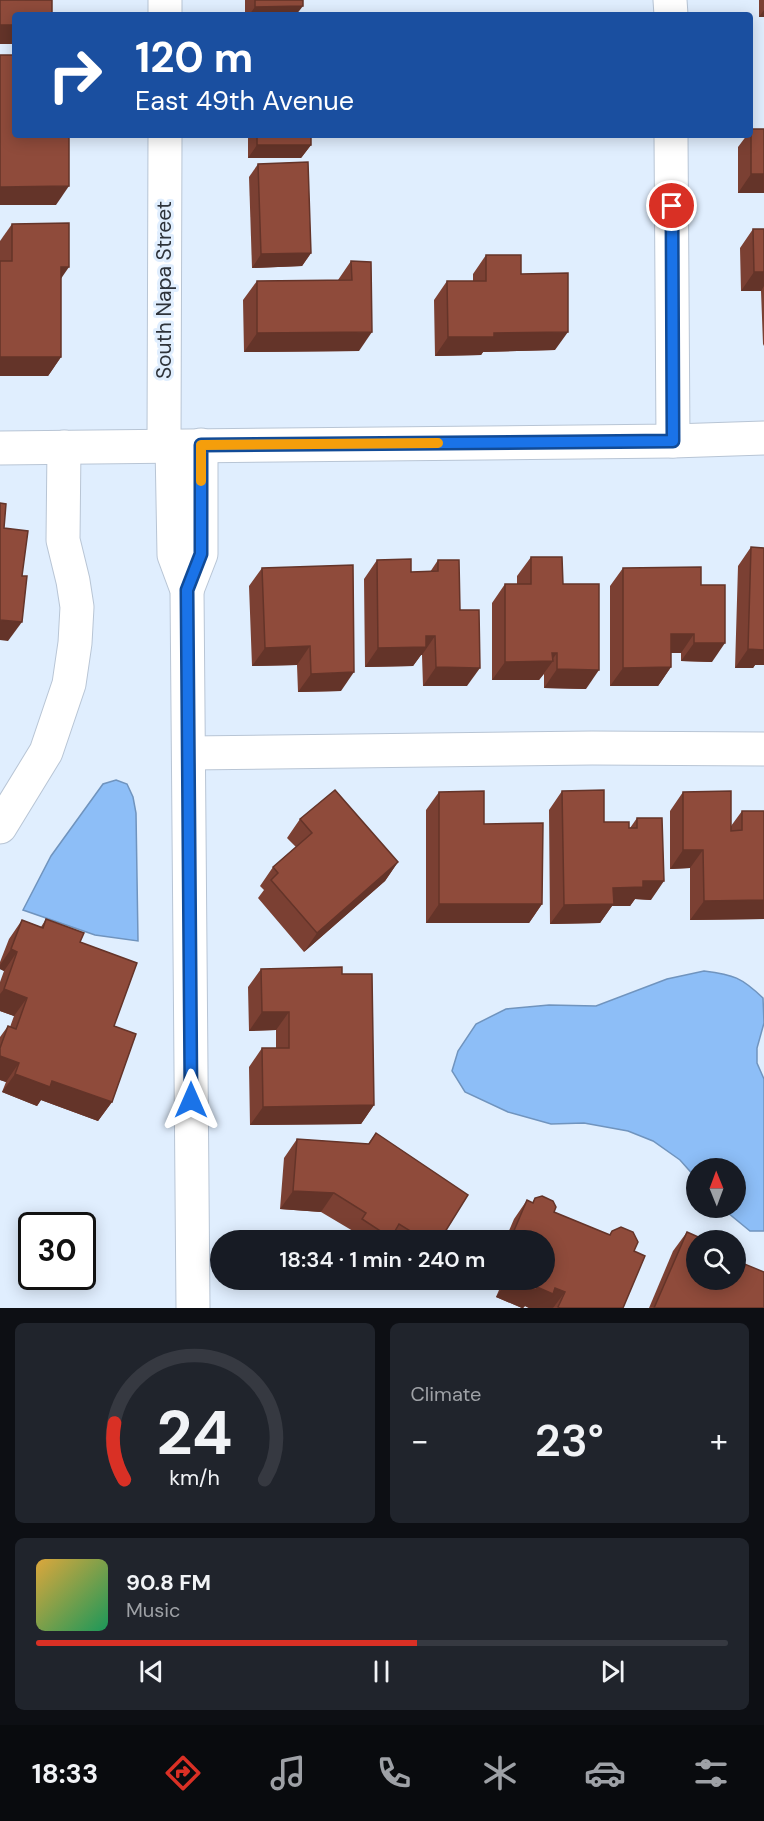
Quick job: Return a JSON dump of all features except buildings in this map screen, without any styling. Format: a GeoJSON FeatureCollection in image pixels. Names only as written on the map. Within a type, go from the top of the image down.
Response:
{"type":"FeatureCollection","features":[{"type":"Feature","properties":{"kind":"street","name":"South Napa Street"},"geometry":{"type":"LineString","coordinates":[[165,138],[179,445],[174,555],[187,590],[193,1308]]}},
{"type":"Feature","properties":{"kind":"street"},"geometry":{"type":"LineString","coordinates":[[671,138],[673,441]]}},
{"type":"Feature","properties":{"kind":"street"},"geometry":{"type":"LineString","coordinates":[[0,448],[673,441],[764,438]]}},
{"type":"Feature","properties":{"kind":"street"},"geometry":{"type":"LineString","coordinates":[[0,827],[46,752],[69,684],[75,644],[77,607],[63,540],[64,447]]}},
{"type":"Feature","properties":{"kind":"street"},"geometry":{"type":"LineString","coordinates":[[189,753],[764,748]]}},
{"type":"Feature","properties":{"kind":"water"},"geometry":{"type":"Polygon","coordinates":[[[116,780],[127,784],[133,797],[136,813],[138,941],[95,935],[23,910],[51,856],[103,784],[116,780]]]}},
{"type":"Feature","properties":{"kind":"water"},"geometry":{"type":"Polygon","coordinates":[[[704,971],[723,974],[749,985],[763,998],[764,1023],[757,1048],[757,1063],[764,1079],[764,1231],[750,1231],[734,1218],[746,1218],[746,1158],[686,1158],[686,1167],[653,1141],[628,1131],[584,1123],[551,1124],[508,1112],[465,1092],[452,1071],[458,1051],[476,1024],[506,1009],[549,1005],[596,1006],[667,979],[704,971]]]}},
{"type":"Feature","properties":{"kind":"slow traffic"},"geometry":{"type":"LineString","coordinates":[[201,481],[201,445],[438,443]]}},
{"type":"Feature","properties":{"kind":"route"},"geometry":{"type":"LineString","coordinates":[[191,1100],[187,590],[201,554],[201,445],[673,441],[672,206]]}}]}
